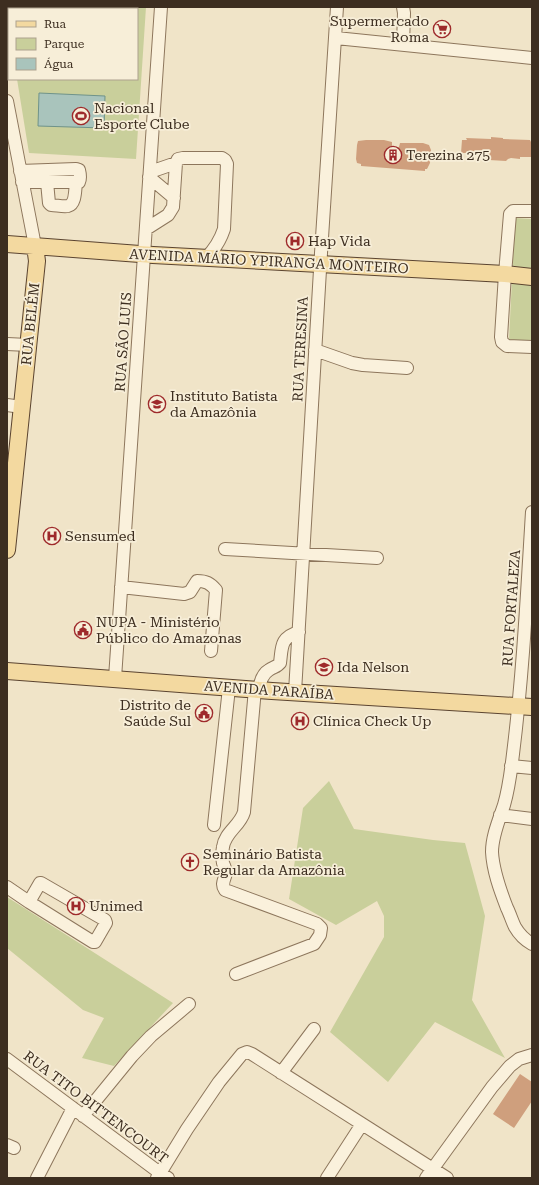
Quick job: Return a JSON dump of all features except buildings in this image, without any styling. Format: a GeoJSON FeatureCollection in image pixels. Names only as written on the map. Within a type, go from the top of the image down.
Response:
{"type":"FeatureCollection","features":[{"type":"Feature","properties":{"kind":"main road","name":"AVENIDA MÁRIO YPIRANGA MONTEIRO"},"geometry":{"type":"LineString","coordinates":[[7,244],[144,255],[505,274],[532,277]]}},
{"type":"Feature","properties":{"kind":"main road","name":"RUA BELÉM"},"geometry":{"type":"LineString","coordinates":[[7,550],[14,406],[28,346],[37,261],[35,246]]}},
{"type":"Feature","properties":{"kind":"main road","name":"AVENIDA PARAÍBA"},"geometry":{"type":"LineString","coordinates":[[7,671],[115,678],[257,690],[525,707]]}},
{"type":"Feature","properties":{"kind":"street","name":"RUA SÃO LUIS"},"geometry":{"type":"LineString","coordinates":[[115,678],[161,7]]}},
{"type":"Feature","properties":{"kind":"street","name":"RUA TERESINA"},"geometry":{"type":"LineString","coordinates":[[295,692],[320,264],[337,7]]}},
{"type":"Feature","properties":{"kind":"street"},"geometry":{"type":"LineString","coordinates":[[403,7],[403,45]]}},
{"type":"Feature","properties":{"kind":"street"},"geometry":{"type":"LineString","coordinates":[[336,38],[532,58]]}},
{"type":"Feature","properties":{"kind":"street","name":"RUA BELÉM"},"geometry":{"type":"LineString","coordinates":[[7,101],[9,119],[35,246]]}},
{"type":"Feature","properties":{"kind":"street"},"geometry":{"type":"LineString","coordinates":[[174,198],[150,175],[176,163],[178,159],[222,158],[225,160],[227,164],[224,229],[217,246],[206,258]]}},
{"type":"Feature","properties":{"kind":"street"},"geometry":{"type":"LineString","coordinates":[[146,230],[168,215],[172,207],[176,163]]}},
{"type":"Feature","properties":{"kind":"street"},"geometry":{"type":"LineString","coordinates":[[79,170],[80,180],[79,182],[47,182],[21,176],[79,170]]}},
{"type":"Feature","properties":{"kind":"street"},"geometry":{"type":"LineString","coordinates":[[47,182],[49,203],[51,205],[68,206],[73,200],[76,182]]}},
{"type":"Feature","properties":{"kind":"street"},"geometry":{"type":"LineString","coordinates":[[532,211],[513,211],[510,214],[501,337],[502,342],[507,346],[532,347]]}},
{"type":"Feature","properties":{"kind":"street"},"geometry":{"type":"LineString","coordinates":[[7,344],[28,346]]}},
{"type":"Feature","properties":{"kind":"street"},"geometry":{"type":"LineString","coordinates":[[315,350],[357,364],[407,368]]}},
{"type":"Feature","properties":{"kind":"street","name":"RUA FORTALEZA"},"geometry":{"type":"LineString","coordinates":[[532,512],[525,707],[511,766],[507,793],[494,838],[492,852],[499,887],[514,926],[520,935],[527,942],[532,944]]}},
{"type":"Feature","properties":{"kind":"street"},"geometry":{"type":"LineString","coordinates":[[225,549],[377,558]]}},
{"type":"Feature","properties":{"kind":"street"},"geometry":{"type":"LineString","coordinates":[[121,587],[184,594],[190,592],[197,581],[211,584],[216,590],[211,651]]}},
{"type":"Feature","properties":{"kind":"street"},"geometry":{"type":"LineString","coordinates":[[236,974],[314,944],[320,935],[321,928],[317,924],[225,890],[222,884],[226,873],[222,859],[224,842],[244,812],[257,690],[265,672],[280,663],[281,648],[284,641],[299,632]]}},
{"type":"Feature","properties":{"kind":"street"},"geometry":{"type":"LineString","coordinates":[[214,825],[229,688]]}},
{"type":"Feature","properties":{"kind":"street"},"geometry":{"type":"LineString","coordinates":[[511,766],[532,768]]}},
{"type":"Feature","properties":{"kind":"street"},"geometry":{"type":"LineString","coordinates":[[500,815],[532,819]]}},
{"type":"Feature","properties":{"kind":"street"},"geometry":{"type":"LineString","coordinates":[[7,887],[29,902],[93,942],[96,942],[106,923],[106,920],[41,883],[29,902]]}},
{"type":"Feature","properties":{"kind":"street"},"geometry":{"type":"LineString","coordinates":[[83,1116],[132,1056],[152,1036],[189,1004]]}},
{"type":"Feature","properties":{"kind":"street"},"geometry":{"type":"LineString","coordinates":[[281,1072],[314,1029]]}},
{"type":"Feature","properties":{"kind":"street"},"geometry":{"type":"LineString","coordinates":[[161,1176],[187,1129],[219,1082],[242,1054],[247,1052],[362,1124],[429,1173],[447,1178]]}},
{"type":"Feature","properties":{"kind":"street"},"geometry":{"type":"LineString","coordinates":[[429,1173],[492,1087],[510,1066],[519,1059],[532,1055]]}},
{"type":"Feature","properties":{"kind":"street","name":"RUA TITO BITTENCOURT"},"geometry":{"type":"LineString","coordinates":[[7,1059],[161,1176]]}},
{"type":"Feature","properties":{"kind":"street"},"geometry":{"type":"LineString","coordinates":[[37,1178],[73,1108]]}},
{"type":"Feature","properties":{"kind":"street"},"geometry":{"type":"LineString","coordinates":[[327,1178],[362,1124]]}},
{"type":"Feature","properties":{"kind":"green space","name":"Nacional Esporte Clube"},"geometry":{"type":"Polygon","coordinates":[[[7,7],[146,7],[136,159],[29,153],[17,80],[138,80],[138,8],[8,8],[8,16],[7,7]]]}},
{"type":"Feature","properties":{"kind":"green space"},"geometry":{"type":"Polygon","coordinates":[[[515,218],[532,219],[532,341],[509,340],[515,218]]]}},
{"type":"Feature","properties":{"kind":"green space"},"geometry":{"type":"Polygon","coordinates":[[[329,781],[354,829],[465,843],[485,916],[472,1000],[505,1058],[435,1022],[388,1082],[330,1032],[384,937],[384,916],[377,901],[336,925],[289,899],[303,808],[329,781]]]}},
{"type":"Feature","properties":{"kind":"green space"},"geometry":{"type":"Polygon","coordinates":[[[7,897],[173,1003],[114,1066],[82,1058],[104,1018],[83,1010],[7,948],[7,897]]]}},
{"type":"Feature","properties":{"kind":"water"},"geometry":{"type":"Polygon","coordinates":[[[39,93],[105,96],[104,128],[38,126],[39,93]]]}},
{"type":"Feature","properties":{"kind":"place","name":"Supermercado Roma"},"geometry":{"type":"Point","coordinates":[442,29]}},
{"type":"Feature","properties":{"kind":"place","name":"Nacional Esporte Clube"},"geometry":{"type":"Point","coordinates":[81,116]}},
{"type":"Feature","properties":{"kind":"place","name":"Terezina 275"},"geometry":{"type":"Point","coordinates":[393,155]}},
{"type":"Feature","properties":{"kind":"place","name":"Hap Vida"},"geometry":{"type":"Point","coordinates":[295,241]}},
{"type":"Feature","properties":{"kind":"place","name":"Instituto Batista da Amazônia"},"geometry":{"type":"Point","coordinates":[157,404]}},
{"type":"Feature","properties":{"kind":"place","name":"Sensumed"},"geometry":{"type":"Point","coordinates":[52,536]}},
{"type":"Feature","properties":{"kind":"place","name":"NUPA - Ministério Público do Amazonas"},"geometry":{"type":"Point","coordinates":[83,630]}},
{"type":"Feature","properties":{"kind":"place","name":"Ida Nelson"},"geometry":{"type":"Point","coordinates":[324,667]}},
{"type":"Feature","properties":{"kind":"place","name":"Distrito de Saúde Sul"},"geometry":{"type":"Point","coordinates":[204,713]}},
{"type":"Feature","properties":{"kind":"place","name":"Clínica Check Up"},"geometry":{"type":"Point","coordinates":[300,721]}},
{"type":"Feature","properties":{"kind":"place","name":"Seminário Batista Regular da Amazônia"},"geometry":{"type":"Point","coordinates":[190,862]}},
{"type":"Feature","properties":{"kind":"place","name":"Unimed"},"geometry":{"type":"Point","coordinates":[76,906]}}]}
